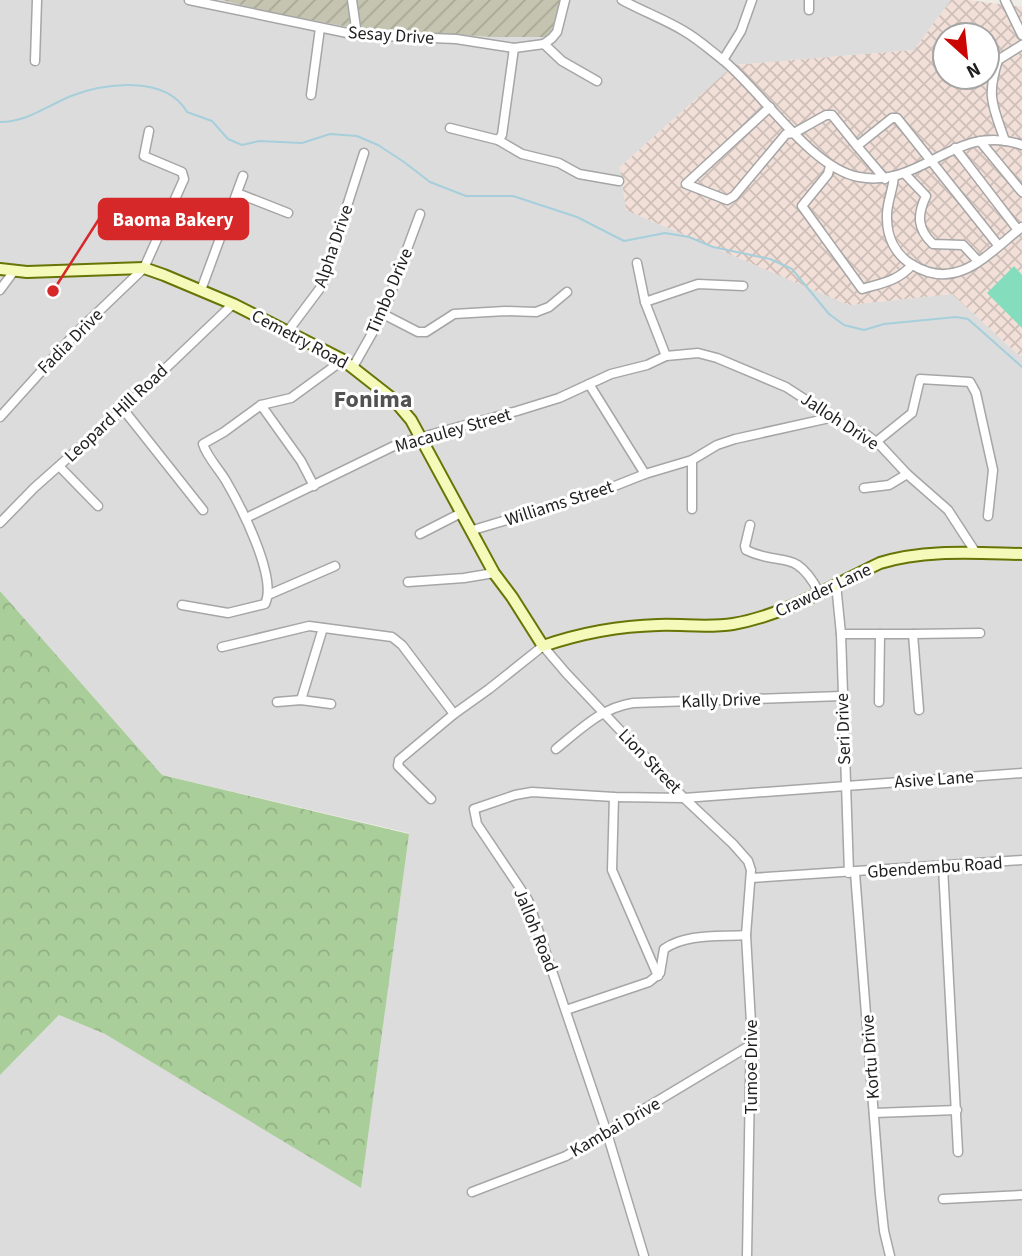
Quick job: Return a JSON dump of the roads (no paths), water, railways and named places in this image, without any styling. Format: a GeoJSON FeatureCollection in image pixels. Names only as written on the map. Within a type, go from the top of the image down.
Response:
{"type":"FeatureCollection","features":[{"type":"Feature","properties":{"kind":"street"},"geometry":{"type":"LineString","coordinates":[[35,61],[37,0]]}},
{"type":"Feature","properties":{"kind":"street","name":"Sesay Drive"},"geometry":{"type":"LineString","coordinates":[[189,0],[357,35],[456,39],[514,48],[544,44]]}},
{"type":"Feature","properties":{"kind":"street"},"geometry":{"type":"LineString","coordinates":[[352,0],[357,35]]}},
{"type":"Feature","properties":{"kind":"street"},"geometry":{"type":"LineString","coordinates":[[565,0],[557,32],[544,44],[562,61],[597,80]]}},
{"type":"Feature","properties":{"kind":"street"},"geometry":{"type":"LineString","coordinates":[[622,0],[682,30],[723,60],[770,107],[784,125],[830,166],[858,177],[885,179],[905,174],[955,148],[980,141],[1005,141],[1022,145]]}},
{"type":"Feature","properties":{"kind":"street"},"geometry":{"type":"LineString","coordinates":[[723,60],[741,31],[752,0]]}},
{"type":"Feature","properties":{"kind":"street"},"geometry":{"type":"LineString","coordinates":[[809,0],[809,10]]}},
{"type":"Feature","properties":{"kind":"street"},"geometry":{"type":"LineString","coordinates":[[1005,0],[1022,35]]}},
{"type":"Feature","properties":{"kind":"street"},"geometry":{"type":"LineString","coordinates":[[311,95],[320,28]]}},
{"type":"Feature","properties":{"kind":"street"},"geometry":{"type":"LineString","coordinates":[[1005,141],[990,97],[993,77],[998,60],[1022,45]]}},
{"type":"Feature","properties":{"kind":"street"},"geometry":{"type":"LineString","coordinates":[[498,139],[502,135],[504,124],[514,48]]}},
{"type":"Feature","properties":{"kind":"street"},"geometry":{"type":"LineString","coordinates":[[770,107],[686,184],[727,201],[786,134],[794,133],[826,115],[832,116],[885,179]]}},
{"type":"Feature","properties":{"kind":"street"},"geometry":{"type":"LineString","coordinates":[[857,146],[892,118],[897,118],[998,245]]}},
{"type":"Feature","properties":{"kind":"street"},"geometry":{"type":"LineString","coordinates":[[450,128],[498,139],[522,153],[559,163],[579,174],[620,181]]}},
{"type":"Feature","properties":{"kind":"street"},"geometry":{"type":"LineString","coordinates":[[144,268],[184,179],[182,172],[144,156],[149,131]]}},
{"type":"Feature","properties":{"kind":"street"},"geometry":{"type":"LineString","coordinates":[[980,141],[1022,192]]}},
{"type":"Feature","properties":{"kind":"street"},"geometry":{"type":"LineString","coordinates":[[894,176],[886,216],[888,235],[904,259],[940,276],[970,267],[1020,228],[955,148]]}},
{"type":"Feature","properties":{"kind":"street","name":"Alpha Drive"},"geometry":{"type":"LineString","coordinates":[[288,331],[321,287],[364,153]]}},
{"type":"Feature","properties":{"kind":"street"},"geometry":{"type":"LineString","coordinates":[[830,166],[828,174],[802,206],[862,289],[893,281],[912,265]]}},
{"type":"Feature","properties":{"kind":"street"},"geometry":{"type":"LineString","coordinates":[[905,174],[926,196],[919,220],[920,230],[933,244],[963,245],[978,261]]}},
{"type":"Feature","properties":{"kind":"street"},"geometry":{"type":"LineString","coordinates":[[201,290],[243,176]]}},
{"type":"Feature","properties":{"kind":"street"},"geometry":{"type":"LineString","coordinates":[[237,193],[288,214]]}},
{"type":"Feature","properties":{"kind":"street","name":"Timbo Drive"},"geometry":{"type":"LineString","coordinates":[[348,363],[383,314],[419,214]]}},
{"type":"Feature","properties":{"kind":"street"},"geometry":{"type":"LineString","coordinates":[[637,263],[645,302],[666,356]]}},
{"type":"Feature","properties":{"kind":"street","name":"Cemetry Road"},"geometry":{"type":"LineString","coordinates":[[0,269],[43,272],[144,268],[233,304],[348,363],[394,400],[411,420],[494,573],[543,646]]}},
{"type":"Feature","properties":{"kind":"street","name":"Fadia Drive"},"geometry":{"type":"LineString","coordinates":[[0,417],[73,336],[144,268]]}},
{"type":"Feature","properties":{"kind":"street"},"geometry":{"type":"LineString","coordinates":[[0,290],[13,271]]}},
{"type":"Feature","properties":{"kind":"street"},"geometry":{"type":"LineString","coordinates":[[645,302],[698,284],[743,286]]}},
{"type":"Feature","properties":{"kind":"street"},"geometry":{"type":"LineString","coordinates":[[383,314],[418,332],[426,332],[454,314],[536,312],[549,307],[567,292]]}},
{"type":"Feature","properties":{"kind":"street","name":"Leopard Hill Road"},"geometry":{"type":"LineString","coordinates":[[0,523],[233,304]]}},
{"type":"Feature","properties":{"kind":"street","name":"Jalloh Drive"},"geometry":{"type":"LineString","coordinates":[[666,356],[698,353],[717,358],[786,387],[876,442],[948,510],[976,553]]}},
{"type":"Feature","properties":{"kind":"street","name":"Macauley Street"},"geometry":{"type":"LineString","coordinates":[[246,518],[400,443],[488,421],[559,398],[611,374],[647,365],[666,356]]}},
{"type":"Feature","properties":{"kind":"street"},"geometry":{"type":"LineString","coordinates":[[182,605],[228,613],[265,604],[268,595],[263,568],[246,518],[203,444],[261,405],[291,398],[348,363]]}},
{"type":"Feature","properties":{"kind":"street"},"geometry":{"type":"LineString","coordinates":[[876,442],[912,413],[920,379],[970,383],[976,393],[993,470],[988,516]]}},
{"type":"Feature","properties":{"kind":"street"},"geometry":{"type":"LineString","coordinates":[[589,384],[645,474]]}},
{"type":"Feature","properties":{"kind":"street"},"geometry":{"type":"LineString","coordinates":[[261,405],[301,461],[314,486]]}},
{"type":"Feature","properties":{"kind":"street"},"geometry":{"type":"LineString","coordinates":[[123,410],[202,510]]}},
{"type":"Feature","properties":{"kind":"street","name":"Williams Street"},"geometry":{"type":"LineString","coordinates":[[473,530],[597,493],[645,474],[692,460],[717,444],[834,417]]}},
{"type":"Feature","properties":{"kind":"street"},"geometry":{"type":"LineString","coordinates":[[692,460],[692,509]]}},
{"type":"Feature","properties":{"kind":"street"},"geometry":{"type":"LineString","coordinates":[[59,466],[98,506]]}},
{"type":"Feature","properties":{"kind":"street"},"geometry":{"type":"LineString","coordinates":[[864,488],[889,485],[907,474]]}},
{"type":"Feature","properties":{"kind":"street"},"geometry":{"type":"LineString","coordinates":[[420,534],[461,513]]}},
{"type":"Feature","properties":{"kind":"street"},"geometry":{"type":"LineString","coordinates":[[750,524],[746,550],[785,559],[800,566],[810,575],[819,592]]}},
{"type":"Feature","properties":{"kind":"street","name":"Crawder Lane"},"geometry":{"type":"LineString","coordinates":[[543,646],[570,637],[626,627],[730,625],[774,614],[897,558],[976,553],[1022,554]]}},
{"type":"Feature","properties":{"kind":"street"},"geometry":{"type":"LineString","coordinates":[[268,595],[335,566]]}},
{"type":"Feature","properties":{"kind":"street"},"geometry":{"type":"LineString","coordinates":[[408,582],[494,573]]}},
{"type":"Feature","properties":{"kind":"street","name":"Seri Drive"},"geometry":{"type":"LineString","coordinates":[[836,584],[841,634],[845,785],[852,873]]}},
{"type":"Feature","properties":{"kind":"street"},"geometry":{"type":"LineString","coordinates":[[222,647],[309,626],[392,637],[402,645],[454,713]]}},
{"type":"Feature","properties":{"kind":"street"},"geometry":{"type":"LineString","coordinates":[[301,699],[323,628]]}},
{"type":"Feature","properties":{"kind":"street"},"geometry":{"type":"LineString","coordinates":[[841,634],[980,633]]}},
{"type":"Feature","properties":{"kind":"street"},"geometry":{"type":"LineString","coordinates":[[879,702],[880,634]]}},
{"type":"Feature","properties":{"kind":"street"},"geometry":{"type":"LineString","coordinates":[[913,634],[919,710]]}},
{"type":"Feature","properties":{"kind":"street"},"geometry":{"type":"LineString","coordinates":[[431,799],[398,766],[399,760],[454,713],[489,690],[543,646]]}},
{"type":"Feature","properties":{"kind":"street","name":"Lion Street"},"geometry":{"type":"LineString","coordinates":[[543,646],[684,798],[738,849],[748,861],[751,878]]}},
{"type":"Feature","properties":{"kind":"street","name":"Kally Drive"},"geometry":{"type":"LineString","coordinates":[[603,712],[615,706],[633,703],[842,696]]}},
{"type":"Feature","properties":{"kind":"street"},"geometry":{"type":"LineString","coordinates":[[277,702],[301,699],[331,704]]}},
{"type":"Feature","properties":{"kind":"street"},"geometry":{"type":"LineString","coordinates":[[556,749],[603,712]]}},
{"type":"Feature","properties":{"kind":"street","name":"Asive Lane"},"geometry":{"type":"LineString","coordinates":[[845,785],[1022,773]]}},
{"type":"Feature","properties":{"kind":"street","name":"Jalloh Road"},"geometry":{"type":"LineString","coordinates":[[644,1256],[607,1133],[528,900],[477,824],[474,809],[523,793],[684,798],[845,785]]}},
{"type":"Feature","properties":{"kind":"street"},"geometry":{"type":"LineString","coordinates":[[614,797],[612,870],[658,976]]}},
{"type":"Feature","properties":{"kind":"street","name":"Gbendembu Road"},"geometry":{"type":"LineString","coordinates":[[751,878],[1022,860]]}},
{"type":"Feature","properties":{"kind":"street"},"geometry":{"type":"LineString","coordinates":[[943,867],[958,1152]]}},
{"type":"Feature","properties":{"kind":"street","name":"Kortu Drive"},"geometry":{"type":"LineString","coordinates":[[852,873],[880,1194],[890,1256]]}},
{"type":"Feature","properties":{"kind":"street","name":"Tumoe Drive"},"geometry":{"type":"LineString","coordinates":[[747,1256],[751,990],[746,935],[751,878]]}},
{"type":"Feature","properties":{"kind":"street"},"geometry":{"type":"LineString","coordinates":[[566,1010],[637,987],[658,976],[664,949],[673,943],[685,939],[746,935]]}},
{"type":"Feature","properties":{"kind":"street","name":"Kambai Drive"},"geometry":{"type":"LineString","coordinates":[[472,1192],[566,1156],[749,1046]]}},
{"type":"Feature","properties":{"kind":"street"},"geometry":{"type":"LineString","coordinates":[[874,1113],[957,1110]]}},
{"type":"Feature","properties":{"kind":"street"},"geometry":{"type":"LineString","coordinates":[[943,1199],[1022,1195]]}},
{"type":"Feature","properties":{"kind":"waterway"},"geometry":{"type":"LineString","coordinates":[[0,122],[28,116],[85,91],[134,85],[165,92],[177,100],[187,112],[212,121],[228,139],[242,145],[259,141],[302,143],[330,134],[357,136],[378,145],[430,182],[466,196],[513,196],[577,217],[624,241],[665,233],[770,259],[792,269],[829,314],[844,325],[864,330],[884,324],[956,317],[968,319],[1022,367]]}},
{"type":"Feature","properties":{"kind":"place","name":"Baoma Bakery"},"geometry":{"type":"Point","coordinates":[53,291]}},
{"type":"Feature","properties":{"kind":"district","name":"Fonima"},"geometry":{"type":"Point","coordinates":[373,399]}}]}
